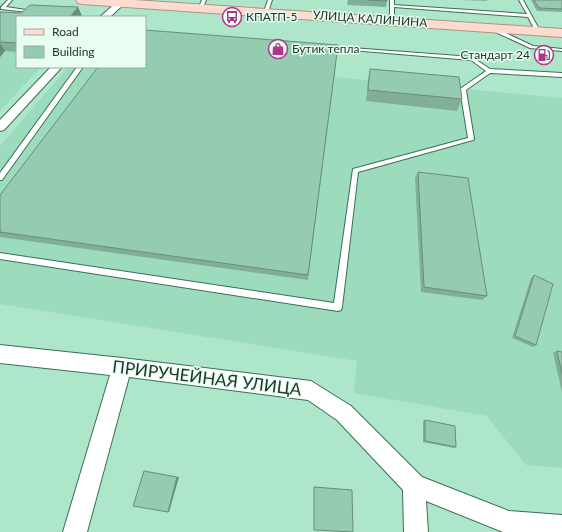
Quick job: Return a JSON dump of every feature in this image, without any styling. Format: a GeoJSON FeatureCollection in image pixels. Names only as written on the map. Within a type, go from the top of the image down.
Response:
{"type":"FeatureCollection","features":[{"type":"Feature","properties":{"kind":"main road","name":"УЛИЦА КАЛИНИНА"},"geometry":{"type":"LineString","coordinates":[[82,0],[202,4],[266,12],[562,33]]}},
{"type":"Feature","properties":{"kind":"street"},"geometry":{"type":"LineString","coordinates":[[106,16],[118,2]]}},
{"type":"Feature","properties":{"kind":"street"},"geometry":{"type":"LineString","coordinates":[[0,127],[56,68]]}},
{"type":"Feature","properties":{"kind":"street","name":"ПРИРУЧЕЙНАЯ УЛИЦА"},"geometry":{"type":"LineString","coordinates":[[0,354],[122,366],[311,391],[344,413],[414,485],[509,523],[562,527]]}},
{"type":"Feature","properties":{"kind":"street"},"geometry":{"type":"LineString","coordinates":[[74,532],[122,366]]}},
{"type":"Feature","properties":{"kind":"street"},"geometry":{"type":"LineString","coordinates":[[414,485],[416,532]]}},
{"type":"Feature","properties":{"kind":"lane"},"geometry":{"type":"LineString","coordinates":[[10,0],[4,8],[31,10],[26,16]]}},
{"type":"Feature","properties":{"kind":"lane"},"geometry":{"type":"LineString","coordinates":[[266,12],[270,0]]}},
{"type":"Feature","properties":{"kind":"lane"},"geometry":{"type":"LineString","coordinates":[[392,0],[392,20]]}},
{"type":"Feature","properties":{"kind":"lane"},"geometry":{"type":"LineString","coordinates":[[521,0],[538,31]]}},
{"type":"Feature","properties":{"kind":"lane"},"geometry":{"type":"LineString","coordinates":[[393,6],[530,16]]}},
{"type":"Feature","properties":{"kind":"lane"},"geometry":{"type":"LineString","coordinates":[[488,27],[532,47],[562,50]]}},
{"type":"Feature","properties":{"kind":"lane"},"geometry":{"type":"LineString","coordinates":[[320,47],[472,59],[489,71],[562,75]]}},
{"type":"Feature","properties":{"kind":"lane"},"geometry":{"type":"LineString","coordinates":[[0,178],[79,68]]}},
{"type":"Feature","properties":{"kind":"lane"},"geometry":{"type":"LineString","coordinates":[[0,256],[338,307],[355,171],[471,139],[464,90],[489,71]]}},
{"type":"Feature","properties":{"kind":"shaded area"},"geometry":{"type":"Polygon","coordinates":[[[0,33],[16,33],[16,68],[40,68],[0,111],[0,33]]]}},
{"type":"Feature","properties":{"kind":"shaded area"},"geometry":{"type":"Polygon","coordinates":[[[146,48],[336,64],[335,77],[562,98],[562,468],[526,465],[487,416],[354,393],[357,361],[0,304],[0,146],[67,68],[146,68],[146,48]]]}},
{"type":"Feature","properties":{"kind":"building"},"geometry":{"type":"Polygon","coordinates":[[[534,0],[562,0],[562,9],[539,8],[534,0]]]}},
{"type":"Feature","properties":{"kind":"building"},"geometry":{"type":"Polygon","coordinates":[[[30,5],[78,7],[71,16],[16,16],[16,43],[0,42],[0,12],[21,13],[30,5]]]}},
{"type":"Feature","properties":{"kind":"building"},"geometry":{"type":"Polygon","coordinates":[[[146,30],[338,45],[308,275],[0,232],[0,195],[97,68],[146,68],[146,30]]]}},
{"type":"Feature","properties":{"kind":"building"},"geometry":{"type":"Polygon","coordinates":[[[370,69],[459,77],[462,99],[368,90],[370,69]]]}},
{"type":"Feature","properties":{"kind":"building"},"geometry":{"type":"Polygon","coordinates":[[[418,172],[468,178],[487,296],[424,287],[418,172]]]}},
{"type":"Feature","properties":{"kind":"building"},"geometry":{"type":"Polygon","coordinates":[[[534,275],[553,284],[536,345],[515,336],[534,275]]]}},
{"type":"Feature","properties":{"kind":"building"},"geometry":{"type":"Polygon","coordinates":[[[557,351],[562,352],[562,374],[557,351]]]}},
{"type":"Feature","properties":{"kind":"building"},"geometry":{"type":"Polygon","coordinates":[[[425,420],[455,426],[456,447],[425,441],[425,420]]]}},
{"type":"Feature","properties":{"kind":"building"},"geometry":{"type":"Polygon","coordinates":[[[144,471],[177,477],[168,512],[133,506],[144,471]]]}},
{"type":"Feature","properties":{"kind":"building"},"geometry":{"type":"Polygon","coordinates":[[[314,487],[352,490],[353,532],[314,530],[314,487]]]}},
{"type":"Feature","properties":{"kind":"place","name":"КПАТП-5"},"geometry":{"type":"Point","coordinates":[232,17]}},
{"type":"Feature","properties":{"kind":"place","name":"Бутик тепла"},"geometry":{"type":"Point","coordinates":[278,49]}},
{"type":"Feature","properties":{"kind":"place","name":"Стандарт 24"},"geometry":{"type":"Point","coordinates":[544,55]}}]}
